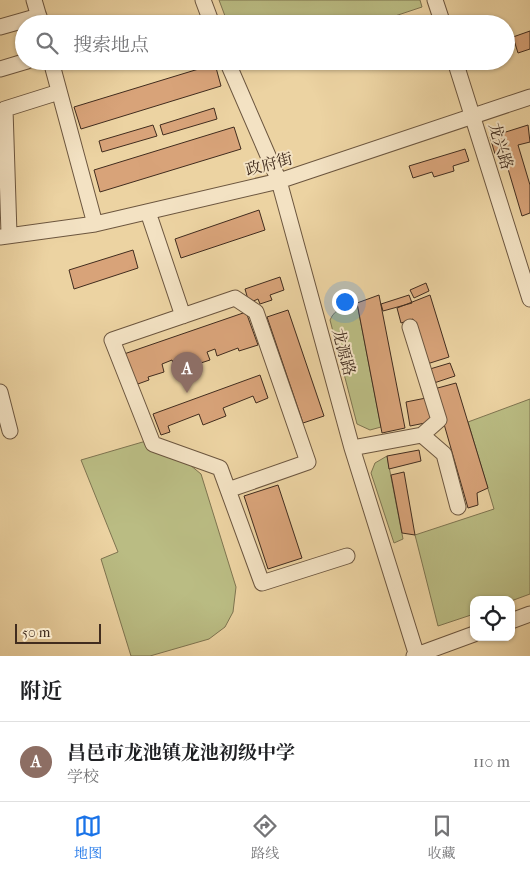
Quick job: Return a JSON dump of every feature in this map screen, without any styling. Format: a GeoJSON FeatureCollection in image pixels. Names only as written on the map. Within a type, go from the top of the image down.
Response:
{"type":"FeatureCollection","features":[{"type":"Feature","properties":{"kind":"street"},"geometry":{"type":"LineString","coordinates":[[34,0],[38,15]]}},
{"type":"Feature","properties":{"kind":"street"},"geometry":{"type":"LineString","coordinates":[[203,0],[209,15]]}},
{"type":"Feature","properties":{"kind":"street"},"geometry":{"type":"LineString","coordinates":[[435,0],[440,15]]}},
{"type":"Feature","properties":{"kind":"street"},"geometry":{"type":"LineString","coordinates":[[0,27],[15,24]]}},
{"type":"Feature","properties":{"kind":"street"},"geometry":{"type":"LineString","coordinates":[[0,69],[15,65]]}},
{"type":"Feature","properties":{"kind":"street"},"geometry":{"type":"LineString","coordinates":[[53,70],[94,224]]}},
{"type":"Feature","properties":{"kind":"street","name":"龙源路"},"geometry":{"type":"LineString","coordinates":[[231,70],[279,181],[352,448],[416,656]]}},
{"type":"Feature","properties":{"kind":"street","name":"龙兴路"},"geometry":{"type":"LineString","coordinates":[[458,70],[530,299]]}},
{"type":"Feature","properties":{"kind":"street"},"geometry":{"type":"LineString","coordinates":[[5,235],[6,109],[59,92]]}},
{"type":"Feature","properties":{"kind":"street","name":"政府街"},"geometry":{"type":"LineString","coordinates":[[5,235],[94,224],[279,181],[530,97]]}},
{"type":"Feature","properties":{"kind":"street"},"geometry":{"type":"LineString","coordinates":[[148,212],[183,316]]}},
{"type":"Feature","properties":{"kind":"street"},"geometry":{"type":"LineString","coordinates":[[228,490],[308,462],[256,312],[235,298],[112,340],[153,444],[220,468],[262,584],[347,556]]}},
{"type":"Feature","properties":{"kind":"street"},"geometry":{"type":"LineString","coordinates":[[352,448],[422,435],[439,420],[410,327]]}},
{"type":"Feature","properties":{"kind":"street"},"geometry":{"type":"LineString","coordinates":[[1,399],[10,432]]}},
{"type":"Feature","properties":{"kind":"street"},"geometry":{"type":"LineString","coordinates":[[422,435],[444,454],[458,506]]}},
{"type":"Feature","properties":{"kind":"street"},"geometry":{"type":"LineString","coordinates":[[515,620],[530,614]]}},
{"type":"Feature","properties":{"kind":"street"},"geometry":{"type":"LineString","coordinates":[[416,656],[470,636]]}},
{"type":"Feature","properties":{"kind":"green space"},"geometry":{"type":"Polygon","coordinates":[[[219,0],[420,0],[422,7],[398,15],[225,15],[219,0]]]}},
{"type":"Feature","properties":{"kind":"green space"},"geometry":{"type":"Polygon","coordinates":[[[357,303],[381,427],[370,430],[357,424],[330,320],[338,310],[357,303]]]}},
{"type":"Feature","properties":{"kind":"green space"},"geometry":{"type":"Polygon","coordinates":[[[530,399],[530,594],[515,600],[515,596],[470,596],[470,615],[438,626],[415,535],[494,509],[468,422],[530,399]]]}},
{"type":"Feature","properties":{"kind":"green space"},"geometry":{"type":"Polygon","coordinates":[[[146,441],[184,460],[201,474],[236,587],[233,612],[225,627],[209,639],[150,656],[131,656],[101,559],[118,552],[81,460],[146,441]]]}},
{"type":"Feature","properties":{"kind":"green space"},"geometry":{"type":"Polygon","coordinates":[[[387,456],[403,539],[394,543],[371,473],[375,463],[387,456]]]}},
{"type":"Feature","properties":{"kind":"building"},"geometry":{"type":"Polygon","coordinates":[[[530,31],[530,49],[518,53],[515,36],[530,31]]]}},
{"type":"Feature","properties":{"kind":"building"},"geometry":{"type":"Polygon","coordinates":[[[195,70],[217,70],[221,86],[81,129],[74,107],[195,70]]]}},
{"type":"Feature","properties":{"kind":"building"},"geometry":{"type":"Polygon","coordinates":[[[214,108],[217,119],[163,135],[160,125],[214,108]]]}},
{"type":"Feature","properties":{"kind":"building"},"geometry":{"type":"Polygon","coordinates":[[[153,125],[157,136],[102,152],[99,141],[153,125]]]}},
{"type":"Feature","properties":{"kind":"building"},"geometry":{"type":"Polygon","coordinates":[[[528,125],[530,142],[518,145],[530,185],[530,213],[522,216],[503,152],[495,154],[490,137],[528,125]]]}},
{"type":"Feature","properties":{"kind":"building"},"geometry":{"type":"Polygon","coordinates":[[[234,127],[241,149],[100,192],[94,170],[234,127]]]}},
{"type":"Feature","properties":{"kind":"building"},"geometry":{"type":"Polygon","coordinates":[[[465,149],[469,161],[453,166],[454,171],[434,177],[432,172],[413,178],[409,166],[465,149]]]}},
{"type":"Feature","properties":{"kind":"building"},"geometry":{"type":"Polygon","coordinates":[[[259,210],[265,230],[181,258],[175,239],[259,210]]]}},
{"type":"Feature","properties":{"kind":"building"},"geometry":{"type":"Polygon","coordinates":[[[133,250],[138,268],[74,289],[69,270],[133,250]]]}},
{"type":"Feature","properties":{"kind":"building"},"geometry":{"type":"Polygon","coordinates":[[[280,277],[284,290],[270,295],[272,300],[260,304],[258,299],[249,303],[245,289],[280,277]]]}},
{"type":"Feature","properties":{"kind":"building"},"geometry":{"type":"Polygon","coordinates":[[[426,283],[429,291],[414,298],[410,290],[426,283]]]}},
{"type":"Feature","properties":{"kind":"building"},"geometry":{"type":"Polygon","coordinates":[[[379,295],[405,428],[382,433],[357,303],[379,295]]]}},
{"type":"Feature","properties":{"kind":"building"},"geometry":{"type":"Polygon","coordinates":[[[409,295],[412,303],[383,311],[381,304],[409,295]]]}},
{"type":"Feature","properties":{"kind":"building"},"geometry":{"type":"Polygon","coordinates":[[[430,295],[449,357],[427,364],[413,319],[401,323],[397,308],[430,295]]]}},
{"type":"Feature","properties":{"kind":"building"},"geometry":{"type":"Polygon","coordinates":[[[288,310],[324,416],[303,423],[267,317],[288,310]]]}},
{"type":"Feature","properties":{"kind":"building"},"geometry":{"type":"Polygon","coordinates":[[[246,312],[258,345],[239,351],[238,348],[217,356],[215,349],[207,352],[210,360],[176,371],[172,360],[162,364],[164,372],[148,377],[149,380],[135,385],[124,354],[246,312]]]}},
{"type":"Feature","properties":{"kind":"building"},"geometry":{"type":"Polygon","coordinates":[[[450,363],[455,376],[434,383],[430,369],[450,363]]]}},
{"type":"Feature","properties":{"kind":"building"},"geometry":{"type":"Polygon","coordinates":[[[260,375],[268,398],[256,403],[253,396],[223,408],[226,416],[203,425],[199,414],[168,426],[170,432],[161,435],[153,414],[260,375]]]}},
{"type":"Feature","properties":{"kind":"building"},"geometry":{"type":"Polygon","coordinates":[[[456,383],[488,488],[477,493],[478,505],[468,508],[434,389],[456,383]]]}},
{"type":"Feature","properties":{"kind":"building"},"geometry":{"type":"Polygon","coordinates":[[[431,397],[435,421],[410,426],[406,402],[431,397]]]}},
{"type":"Feature","properties":{"kind":"building"},"geometry":{"type":"Polygon","coordinates":[[[419,450],[421,461],[389,469],[387,456],[419,450]]]}},
{"type":"Feature","properties":{"kind":"building"},"geometry":{"type":"Polygon","coordinates":[[[404,472],[415,535],[402,533],[391,475],[404,472]]]}},
{"type":"Feature","properties":{"kind":"building"},"geometry":{"type":"Polygon","coordinates":[[[278,485],[302,558],[268,569],[244,496],[278,485]]]}},
{"type":"Feature","properties":{"kind":"place","name":"昌邑市龙池镇龙池初级中学"},"geometry":{"type":"Point","coordinates":[187,393]}}]}
